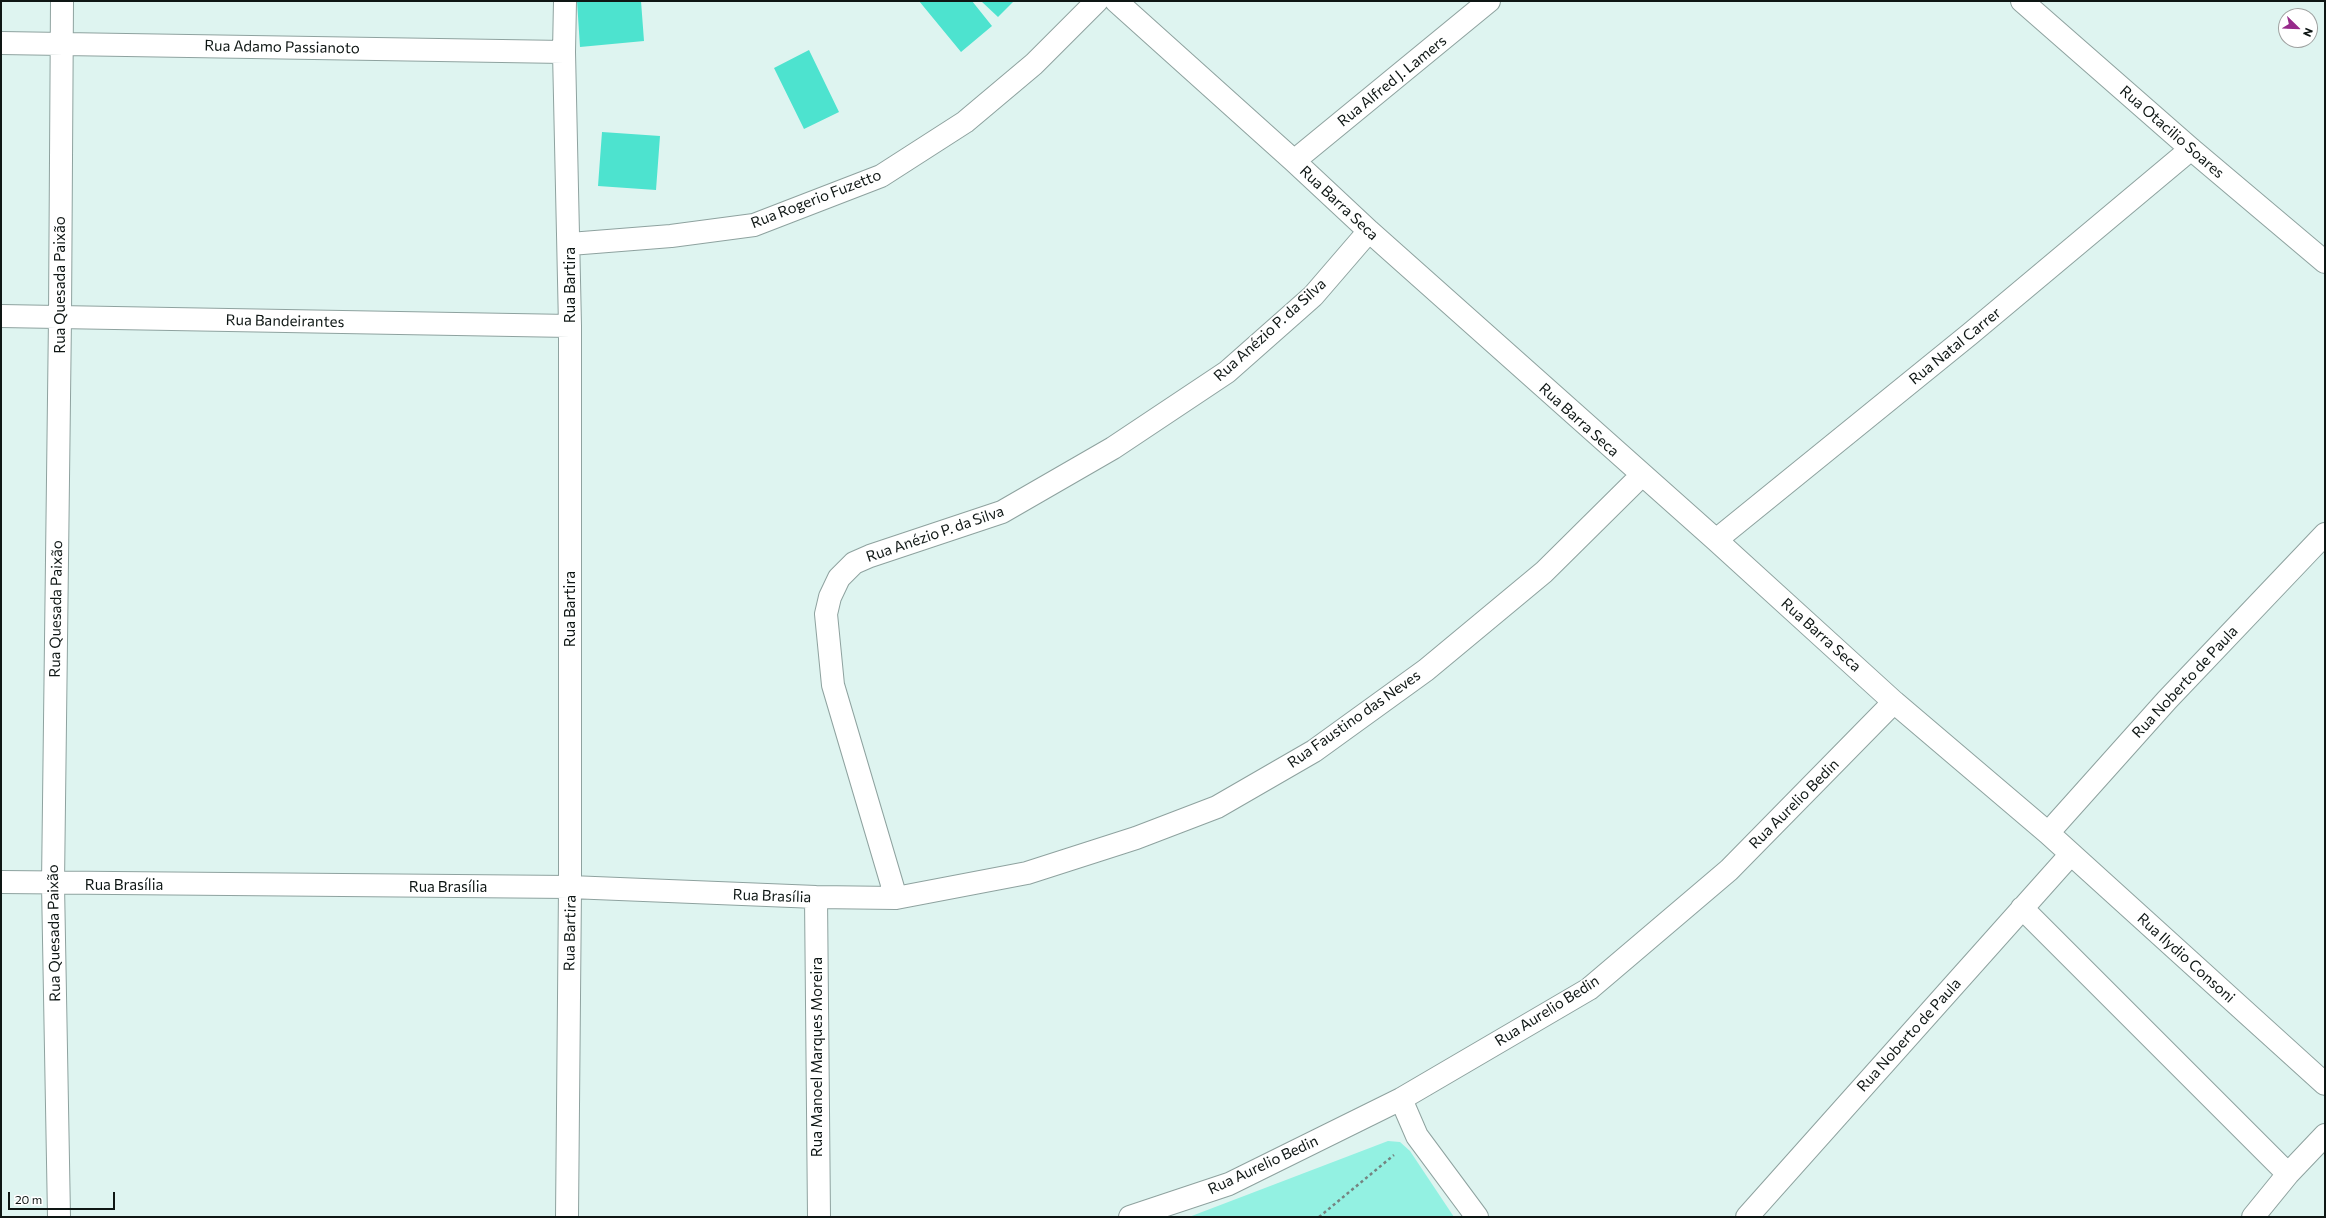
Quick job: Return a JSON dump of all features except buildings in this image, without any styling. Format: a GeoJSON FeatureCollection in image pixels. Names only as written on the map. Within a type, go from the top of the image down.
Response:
{"type":"FeatureCollection","features":[{"type":"Feature","properties":{"kind":"street","name":"Rua Quesada Paixão"},"geometry":{"type":"LineString","coordinates":[[59,1217],[53,884],[60,317],[62,1]]}},
{"type":"Feature","properties":{"kind":"street","name":"Rua Bartira"},"geometry":{"type":"LineString","coordinates":[[565,1],[564,52],[570,244],[570,887],[567,1217]]}},
{"type":"Feature","properties":{"kind":"street","name":"Rua Rogerio Fuzetto"},"geometry":{"type":"LineString","coordinates":[[570,244],[671,236],[754,225],[881,176],[965,122],[1034,64],[1097,1]]}},
{"type":"Feature","properties":{"kind":"street","name":"Rua Barra Seca"},"geometry":{"type":"LineString","coordinates":[[1116,1],[1294,161],[1369,231],[1642,476],[1716,540],[1894,702],[2048,833]]}},
{"type":"Feature","properties":{"kind":"street","name":"Rua Alfred J. Lamers"},"geometry":{"type":"LineString","coordinates":[[1294,161],[1489,1]]}},
{"type":"Feature","properties":{"kind":"street","name":"Rua Otacilio Soares"},"geometry":{"type":"LineString","coordinates":[[2022,1],[2191,149],[2325,262]]}},
{"type":"Feature","properties":{"kind":"street","name":"Rua Adamo Passianoto"},"geometry":{"type":"LineString","coordinates":[[1,43],[564,52]]}},
{"type":"Feature","properties":{"kind":"street","name":"Rua Natal Carrer"},"geometry":{"type":"LineString","coordinates":[[1716,540],[1970,334],[2191,149]]}},
{"type":"Feature","properties":{"kind":"street","name":"Rua Anézio P. da Silva"},"geometry":{"type":"LineString","coordinates":[[896,898],[833,685],[826,614],[830,596],[839,578],[854,563],[870,556],[1002,512],[1113,448],[1227,372],[1313,296],[1369,231]]}},
{"type":"Feature","properties":{"kind":"street","name":"Rua Bandeirantes"},"geometry":{"type":"LineString","coordinates":[[1,316],[570,326]]}},
{"type":"Feature","properties":{"kind":"street","name":"Rua Faustino das Neves"},"geometry":{"type":"LineString","coordinates":[[896,898],[1027,873],[1136,838],[1224,803],[1314,751],[1426,670],[1544,572],[1642,476]]}},
{"type":"Feature","properties":{"kind":"street","name":"Rua Noberto de Paula"},"geometry":{"type":"LineString","coordinates":[[2048,833],[2167,700],[2325,534]]}},
{"type":"Feature","properties":{"kind":"street","name":"Rua Aurelio Bedin"},"geometry":{"type":"LineString","coordinates":[[1130,1217],[1229,1184],[1402,1099],[1589,989],[1729,870],[1894,702]]}},
{"type":"Feature","properties":{"kind":"street","name":"Rua Ilydio Consoni"},"geometry":{"type":"LineString","coordinates":[[2048,833],[2325,1084]]}},
{"type":"Feature","properties":{"kind":"street","name":"Rua Noberto de Paula"},"geometry":{"type":"LineString","coordinates":[[1747,1217],[2071,854]]}},
{"type":"Feature","properties":{"kind":"street","name":"Rua Brasília"},"geometry":{"type":"LineString","coordinates":[[1,882],[53,884],[570,887],[816,897],[896,898]]}},
{"type":"Feature","properties":{"kind":"street","name":"Rua Manoel Marques Moreira"},"geometry":{"type":"LineString","coordinates":[[816,897],[819,1217]]}},
{"type":"Feature","properties":{"kind":"street"},"geometry":{"type":"LineString","coordinates":[[2022,908],[2288,1174]]}},
{"type":"Feature","properties":{"kind":"street"},"geometry":{"type":"LineString","coordinates":[[1402,1099],[1417,1136],[1477,1217]]}},
{"type":"Feature","properties":{"kind":"street"},"geometry":{"type":"LineString","coordinates":[[2253,1217],[2288,1174],[2325,1135]]}},
{"type":"Feature","properties":{"kind":"path"},"geometry":{"type":"LineString","coordinates":[[1319,1217],[1417,1136]]}},
{"type":"Feature","properties":{"kind":"green space"},"geometry":{"type":"Polygon","coordinates":[[[1388,1141],[1400,1142],[1410,1151],[1454,1217],[1189,1217],[1388,1141]]]}}]}
